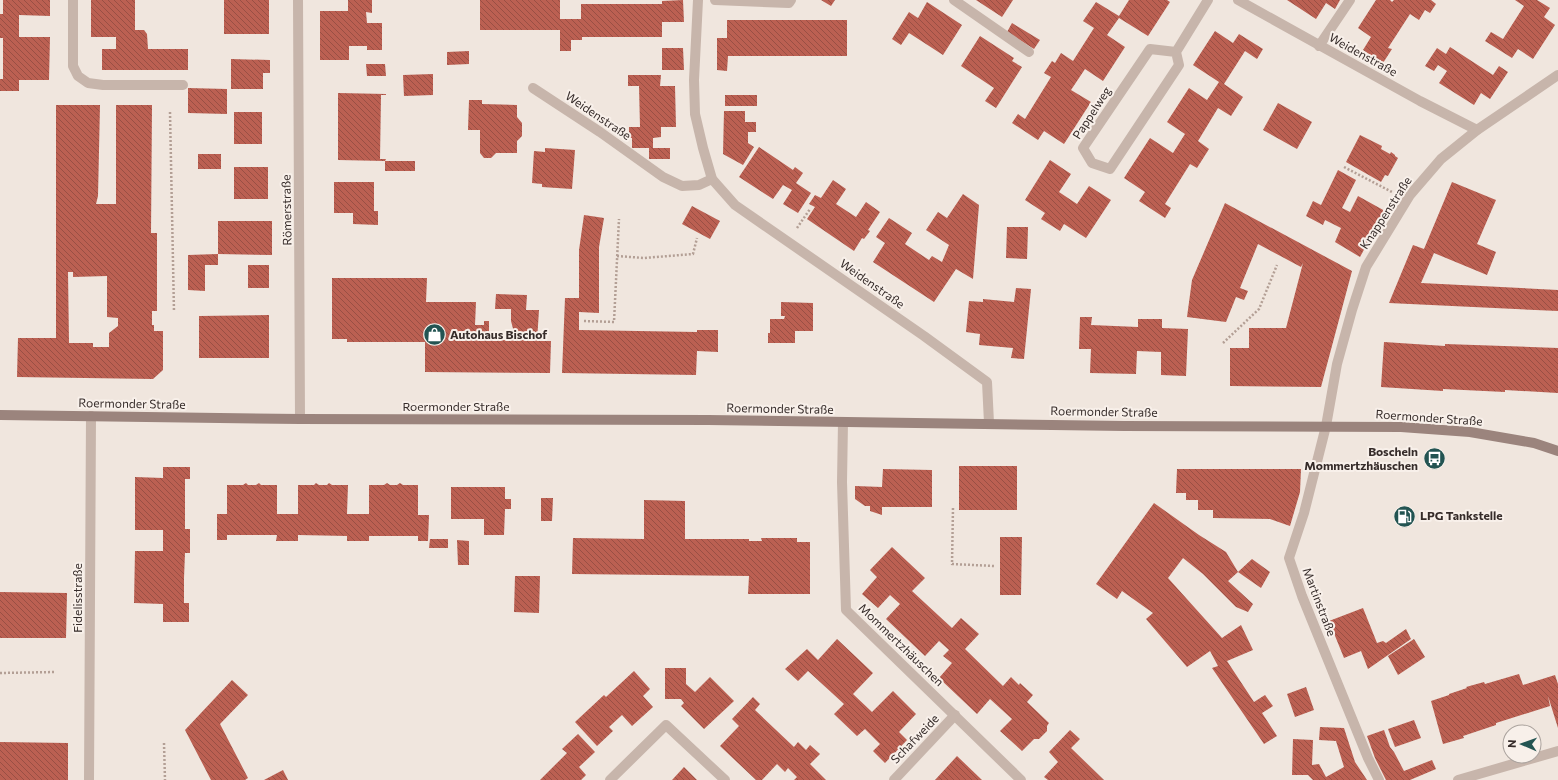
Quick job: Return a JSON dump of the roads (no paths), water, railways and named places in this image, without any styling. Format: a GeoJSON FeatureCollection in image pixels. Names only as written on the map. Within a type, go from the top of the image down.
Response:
{"type":"FeatureCollection","features":[{"type":"Feature","properties":{"kind":"main road","name":"Roermonder Straße"},"geometry":{"type":"LineString","coordinates":[[0,415],[300,419],[692,420],[1132,426],[1401,427],[1470,432],[1534,443],[1558,450]]}},
{"type":"Feature","properties":{"kind":"street"},"geometry":{"type":"LineString","coordinates":[[73,0],[73,66],[78,76],[88,83],[103,85],[183,85]]}},
{"type":"Feature","properties":{"kind":"street","name":"Römerstraße"},"geometry":{"type":"LineString","coordinates":[[298,0],[301,290],[300,419]]}},
{"type":"Feature","properties":{"kind":"street","name":"Weidenstraße"},"geometry":{"type":"LineString","coordinates":[[698,0],[694,80],[695,114],[702,148],[712,179],[735,205],[924,336],[987,382],[989,423]]}},
{"type":"Feature","properties":{"kind":"street"},"geometry":{"type":"LineString","coordinates":[[715,0],[789,3],[791,0]]}},
{"type":"Feature","properties":{"kind":"street"},"geometry":{"type":"LineString","coordinates":[[954,0],[1029,52]]}},
{"type":"Feature","properties":{"kind":"street","name":"Pappelweg"},"geometry":{"type":"LineString","coordinates":[[1176,52],[1150,49],[1083,148],[1092,163],[1110,169],[1179,65],[1176,52],[1208,0]]}},
{"type":"Feature","properties":{"kind":"street","name":"Weidenstraße"},"geometry":{"type":"LineString","coordinates":[[1238,0],[1319,46],[1477,130]]}},
{"type":"Feature","properties":{"kind":"street"},"geometry":{"type":"LineString","coordinates":[[1319,46],[1350,0]]}},
{"type":"Feature","properties":{"kind":"street","name":"Knappenstraße"},"geometry":{"type":"LineString","coordinates":[[1326,426],[1337,364],[1366,267],[1407,200],[1441,159],[1477,130],[1558,75]]}},
{"type":"Feature","properties":{"kind":"street","name":"Weidenstraße"},"geometry":{"type":"LineString","coordinates":[[533,88],[600,132],[663,177],[682,186],[699,185],[712,179]]}},
{"type":"Feature","properties":{"kind":"street","name":"Fidelisstraße"},"geometry":{"type":"LineString","coordinates":[[89,780],[91,416]]}},
{"type":"Feature","properties":{"kind":"street","name":"Mommertzhäuschen"},"geometry":{"type":"LineString","coordinates":[[843,422],[842,482],[846,610],[956,715],[1021,780]]}},
{"type":"Feature","properties":{"kind":"street","name":"Martinstraße"},"geometry":{"type":"LineString","coordinates":[[1326,426],[1304,513],[1289,558],[1302,596],[1368,758],[1379,780]]}},
{"type":"Feature","properties":{"kind":"street","name":"Schafweide"},"geometry":{"type":"LineString","coordinates":[[894,780],[956,715]]}},
{"type":"Feature","properties":{"kind":"street"},"geometry":{"type":"LineString","coordinates":[[610,780],[666,725],[726,780]]}},
{"type":"Feature","properties":{"kind":"street"},"geometry":{"type":"LineString","coordinates":[[1458,780],[1558,751]]}},
{"type":"Feature","properties":{"kind":"place","name":"Autohaus Bischof"},"geometry":{"type":"Point","coordinates":[434,335]}},
{"type":"Feature","properties":{"kind":"place","name":"Boscheln Mommertzhäuschen"},"geometry":{"type":"Point","coordinates":[1434,459]}},
{"type":"Feature","properties":{"kind":"place","name":"LPG Tankstelle"},"geometry":{"type":"Point","coordinates":[1405,516]}}]}
